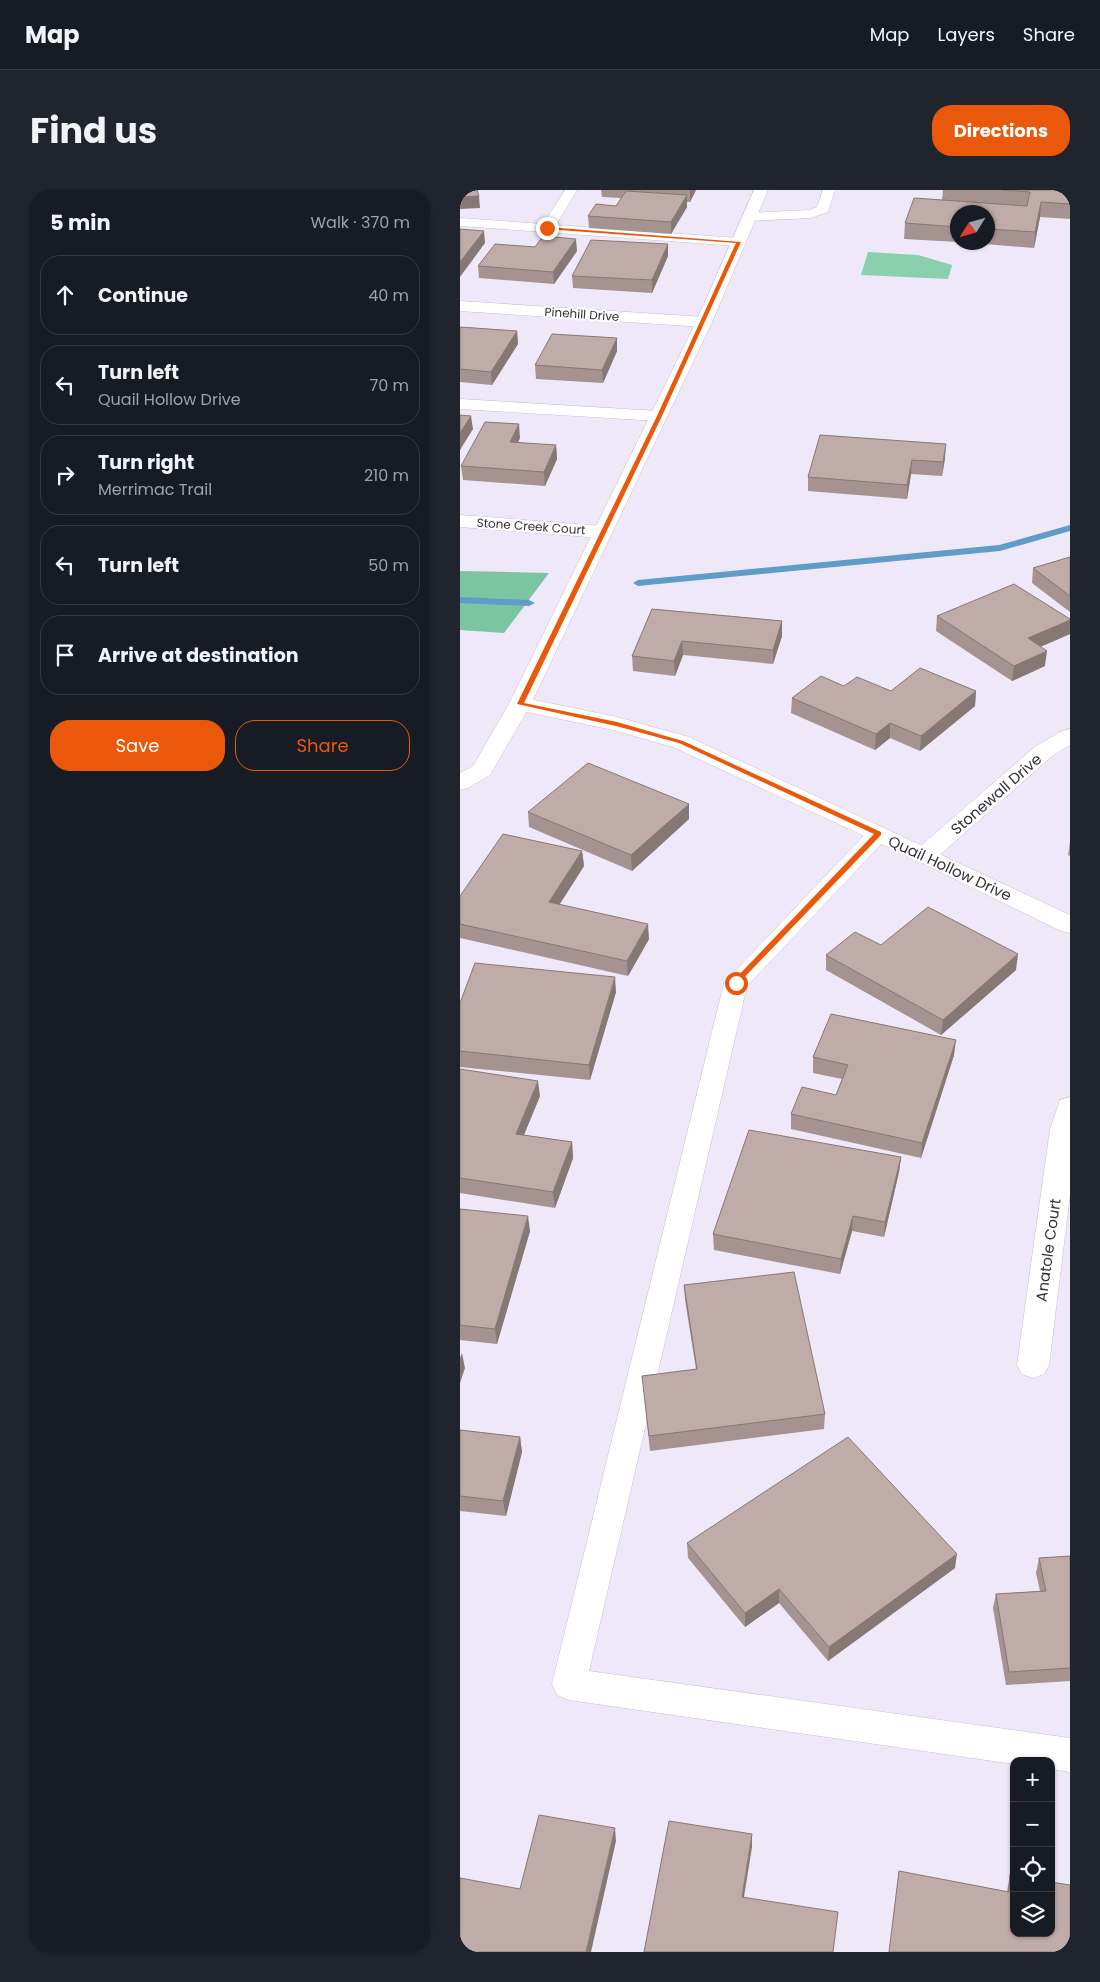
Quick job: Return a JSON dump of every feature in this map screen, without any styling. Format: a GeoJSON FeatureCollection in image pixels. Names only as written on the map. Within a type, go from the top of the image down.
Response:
{"type":"FeatureCollection","features":[{"type":"Feature","properties":{"kind":"street"},"geometry":{"type":"LineString","coordinates":[[460,783],[482,770],[520,704],[660,416],[704,322],[761,190]]}},
{"type":"Feature","properties":{"kind":"street","name":"Pinehill Drive"},"geometry":{"type":"LineString","coordinates":[[460,306],[704,322]]}},
{"type":"Feature","properties":{"kind":"street","name":"Stone Creek Court"},"geometry":{"type":"LineString","coordinates":[[460,521],[602,532]]}},
{"type":"Feature","properties":{"kind":"street","name":"Quail Hollow Drive"},"geometry":{"type":"LineString","coordinates":[[520,704],[617,724],[681,742],[925,855],[1070,925]]}},
{"type":"Feature","properties":{"kind":"street","name":"Stonewall Drive"},"geometry":{"type":"LineString","coordinates":[[925,855],[1044,751],[1070,736]]}},
{"type":"Feature","properties":{"kind":"street","name":"Anatole Court"},"geometry":{"type":"LineString","coordinates":[[1033,1365],[1064,1129],[1070,1107]]}},
{"type":"Feature","properties":{"kind":"lane"},"geometry":{"type":"LineString","coordinates":[[547,228],[572,190]]}},
{"type":"Feature","properties":{"kind":"lane"},"geometry":{"type":"LineString","coordinates":[[749,218],[812,214],[823,209],[829,190]]}},
{"type":"Feature","properties":{"kind":"lane"},"geometry":{"type":"LineString","coordinates":[[460,222],[738,242]]}},
{"type":"Feature","properties":{"kind":"lane"},"geometry":{"type":"LineString","coordinates":[[460,404],[660,416]]}},
{"type":"Feature","properties":{"kind":"lane"},"geometry":{"type":"LineString","coordinates":[[878,834],[736,983],[569,1684],[1070,1755]]}},
{"type":"Feature","properties":{"kind":"green space"},"geometry":{"type":"Polygon","coordinates":[[[868,252],[918,255],[952,265],[948,279],[861,275],[868,252]]]}},
{"type":"Feature","properties":{"kind":"green space"},"geometry":{"type":"Polygon","coordinates":[[[460,571],[549,573],[504,633],[460,630],[460,571]]]}},
{"type":"Feature","properties":{"kind":"building"},"geometry":{"type":"Polygon","coordinates":[[[460,190],[477,190],[479,196],[460,197],[460,190]]]}},
{"type":"Feature","properties":{"kind":"building"},"geometry":{"type":"Polygon","coordinates":[[[1002,190],[1070,190],[1070,204],[1041,202],[1035,232],[995,229],[995,205],[950,205],[950,226],[905,223],[914,198],[1027,206],[1030,192],[1002,190]]]}},
{"type":"Feature","properties":{"kind":"building"},"geometry":{"type":"Polygon","coordinates":[[[626,191],[687,195],[671,222],[588,216],[596,204],[616,206],[626,191]]]}},
{"type":"Feature","properties":{"kind":"building"},"geometry":{"type":"Polygon","coordinates":[[[460,229],[484,231],[460,262],[460,229]]]}},
{"type":"Feature","properties":{"kind":"building"},"geometry":{"type":"Polygon","coordinates":[[[543,236],[576,239],[553,272],[478,266],[495,244],[535,247],[543,236]]]}},
{"type":"Feature","properties":{"kind":"building"},"geometry":{"type":"Polygon","coordinates":[[[591,240],[668,244],[652,280],[572,276],[591,240]]]}},
{"type":"Feature","properties":{"kind":"building"},"geometry":{"type":"Polygon","coordinates":[[[460,327],[517,331],[491,372],[460,369],[460,327]]]}},
{"type":"Feature","properties":{"kind":"building"},"geometry":{"type":"Polygon","coordinates":[[[552,334],[617,338],[602,370],[535,365],[552,334]]]}},
{"type":"Feature","properties":{"kind":"building"},"geometry":{"type":"Polygon","coordinates":[[[460,415],[471,416],[460,433],[460,415]]]}},
{"type":"Feature","properties":{"kind":"building"},"geometry":{"type":"Polygon","coordinates":[[[485,422],[519,424],[510,442],[556,445],[544,472],[461,466],[485,422]]]}},
{"type":"Feature","properties":{"kind":"building"},"geometry":{"type":"Polygon","coordinates":[[[820,435],[946,444],[943,462],[912,460],[907,485],[808,477],[820,435]]]}},
{"type":"Feature","properties":{"kind":"building"},"geometry":{"type":"Polygon","coordinates":[[[1070,557],[1070,596],[1033,568],[1070,557]]]}},
{"type":"Feature","properties":{"kind":"building"},"geometry":{"type":"Polygon","coordinates":[[[1014,584],[1070,620],[1028,638],[1047,651],[1014,666],[937,616],[1014,584]]]}},
{"type":"Feature","properties":{"kind":"building"},"geometry":{"type":"Polygon","coordinates":[[[652,609],[782,621],[773,650],[682,641],[674,661],[632,656],[652,609]]]}},
{"type":"Feature","properties":{"kind":"building"},"geometry":{"type":"Polygon","coordinates":[[[920,668],[976,691],[921,736],[890,723],[876,734],[792,698],[821,676],[844,686],[857,677],[891,691],[920,668]]]}},
{"type":"Feature","properties":{"kind":"building"},"geometry":{"type":"Polygon","coordinates":[[[588,763],[689,804],[631,855],[528,812],[588,763]]]}},
{"type":"Feature","properties":{"kind":"building"},"geometry":{"type":"Polygon","coordinates":[[[503,834],[582,851],[549,902],[648,924],[627,961],[460,924],[460,896],[503,834]]]}},
{"type":"Feature","properties":{"kind":"building"},"geometry":{"type":"Polygon","coordinates":[[[928,907],[1018,954],[943,1020],[826,955],[855,932],[881,945],[928,907]]]}},
{"type":"Feature","properties":{"kind":"building"},"geometry":{"type":"Polygon","coordinates":[[[475,963],[615,977],[589,1065],[460,1051],[460,1003],[475,963]]]}},
{"type":"Feature","properties":{"kind":"building"},"geometry":{"type":"Polygon","coordinates":[[[831,1014],[956,1040],[922,1143],[791,1114],[802,1087],[836,1095],[848,1065],[813,1057],[831,1014]]]}},
{"type":"Feature","properties":{"kind":"building"},"geometry":{"type":"Polygon","coordinates":[[[460,1069],[538,1081],[516,1134],[572,1142],[553,1192],[460,1178],[460,1069]]]}},
{"type":"Feature","properties":{"kind":"building"},"geometry":{"type":"Polygon","coordinates":[[[749,1130],[901,1157],[885,1222],[853,1216],[841,1259],[713,1234],[749,1130]]]}},
{"type":"Feature","properties":{"kind":"building"},"geometry":{"type":"Polygon","coordinates":[[[460,1209],[528,1216],[495,1329],[460,1325],[460,1209]]]}},
{"type":"Feature","properties":{"kind":"building"},"geometry":{"type":"Polygon","coordinates":[[[794,1272],[825,1414],[649,1436],[642,1376],[697,1369],[684,1285],[794,1272]]]}},
{"type":"Feature","properties":{"kind":"building"},"geometry":{"type":"Polygon","coordinates":[[[460,1430],[520,1437],[503,1501],[460,1496],[460,1430]]]}},
{"type":"Feature","properties":{"kind":"building"},"geometry":{"type":"Polygon","coordinates":[[[848,1437],[957,1554],[829,1647],[779,1589],[745,1613],[687,1543],[848,1437]]]}},
{"type":"Feature","properties":{"kind":"building"},"geometry":{"type":"Polygon","coordinates":[[[1070,1556],[1070,1668],[1009,1672],[996,1594],[1046,1591],[1039,1558],[1070,1556]]]}},
{"type":"Feature","properties":{"kind":"building"},"geometry":{"type":"Polygon","coordinates":[[[539,1815],[615,1828],[586,1952],[460,1952],[460,1878],[520,1889],[539,1815]]]}},
{"type":"Feature","properties":{"kind":"building"},"geometry":{"type":"Polygon","coordinates":[[[669,1821],[752,1834],[742,1897],[838,1912],[833,1952],[644,1952],[669,1821]]]}},
{"type":"Feature","properties":{"kind":"building"},"geometry":{"type":"Polygon","coordinates":[[[899,1871],[1009,1892],[1010,1874],[1010,1937],[1055,1937],[1055,1883],[1070,1885],[1070,1952],[889,1952],[899,1871]]]}},
{"type":"Feature","properties":{"kind":"waterway"},"geometry":{"type":"LineString","coordinates":[[638,583],[1000,548],[1070,528]]}},
{"type":"Feature","properties":{"kind":"waterway"},"geometry":{"type":"LineString","coordinates":[[460,600],[529,603]]}},
{"type":"Feature","properties":{"kind":"route"},"geometry":{"type":"LineString","coordinates":[[547,228],[738,242],[704,322],[660,416],[520,704],[617,724],[681,742],[878,834],[736,983]]}}]}
